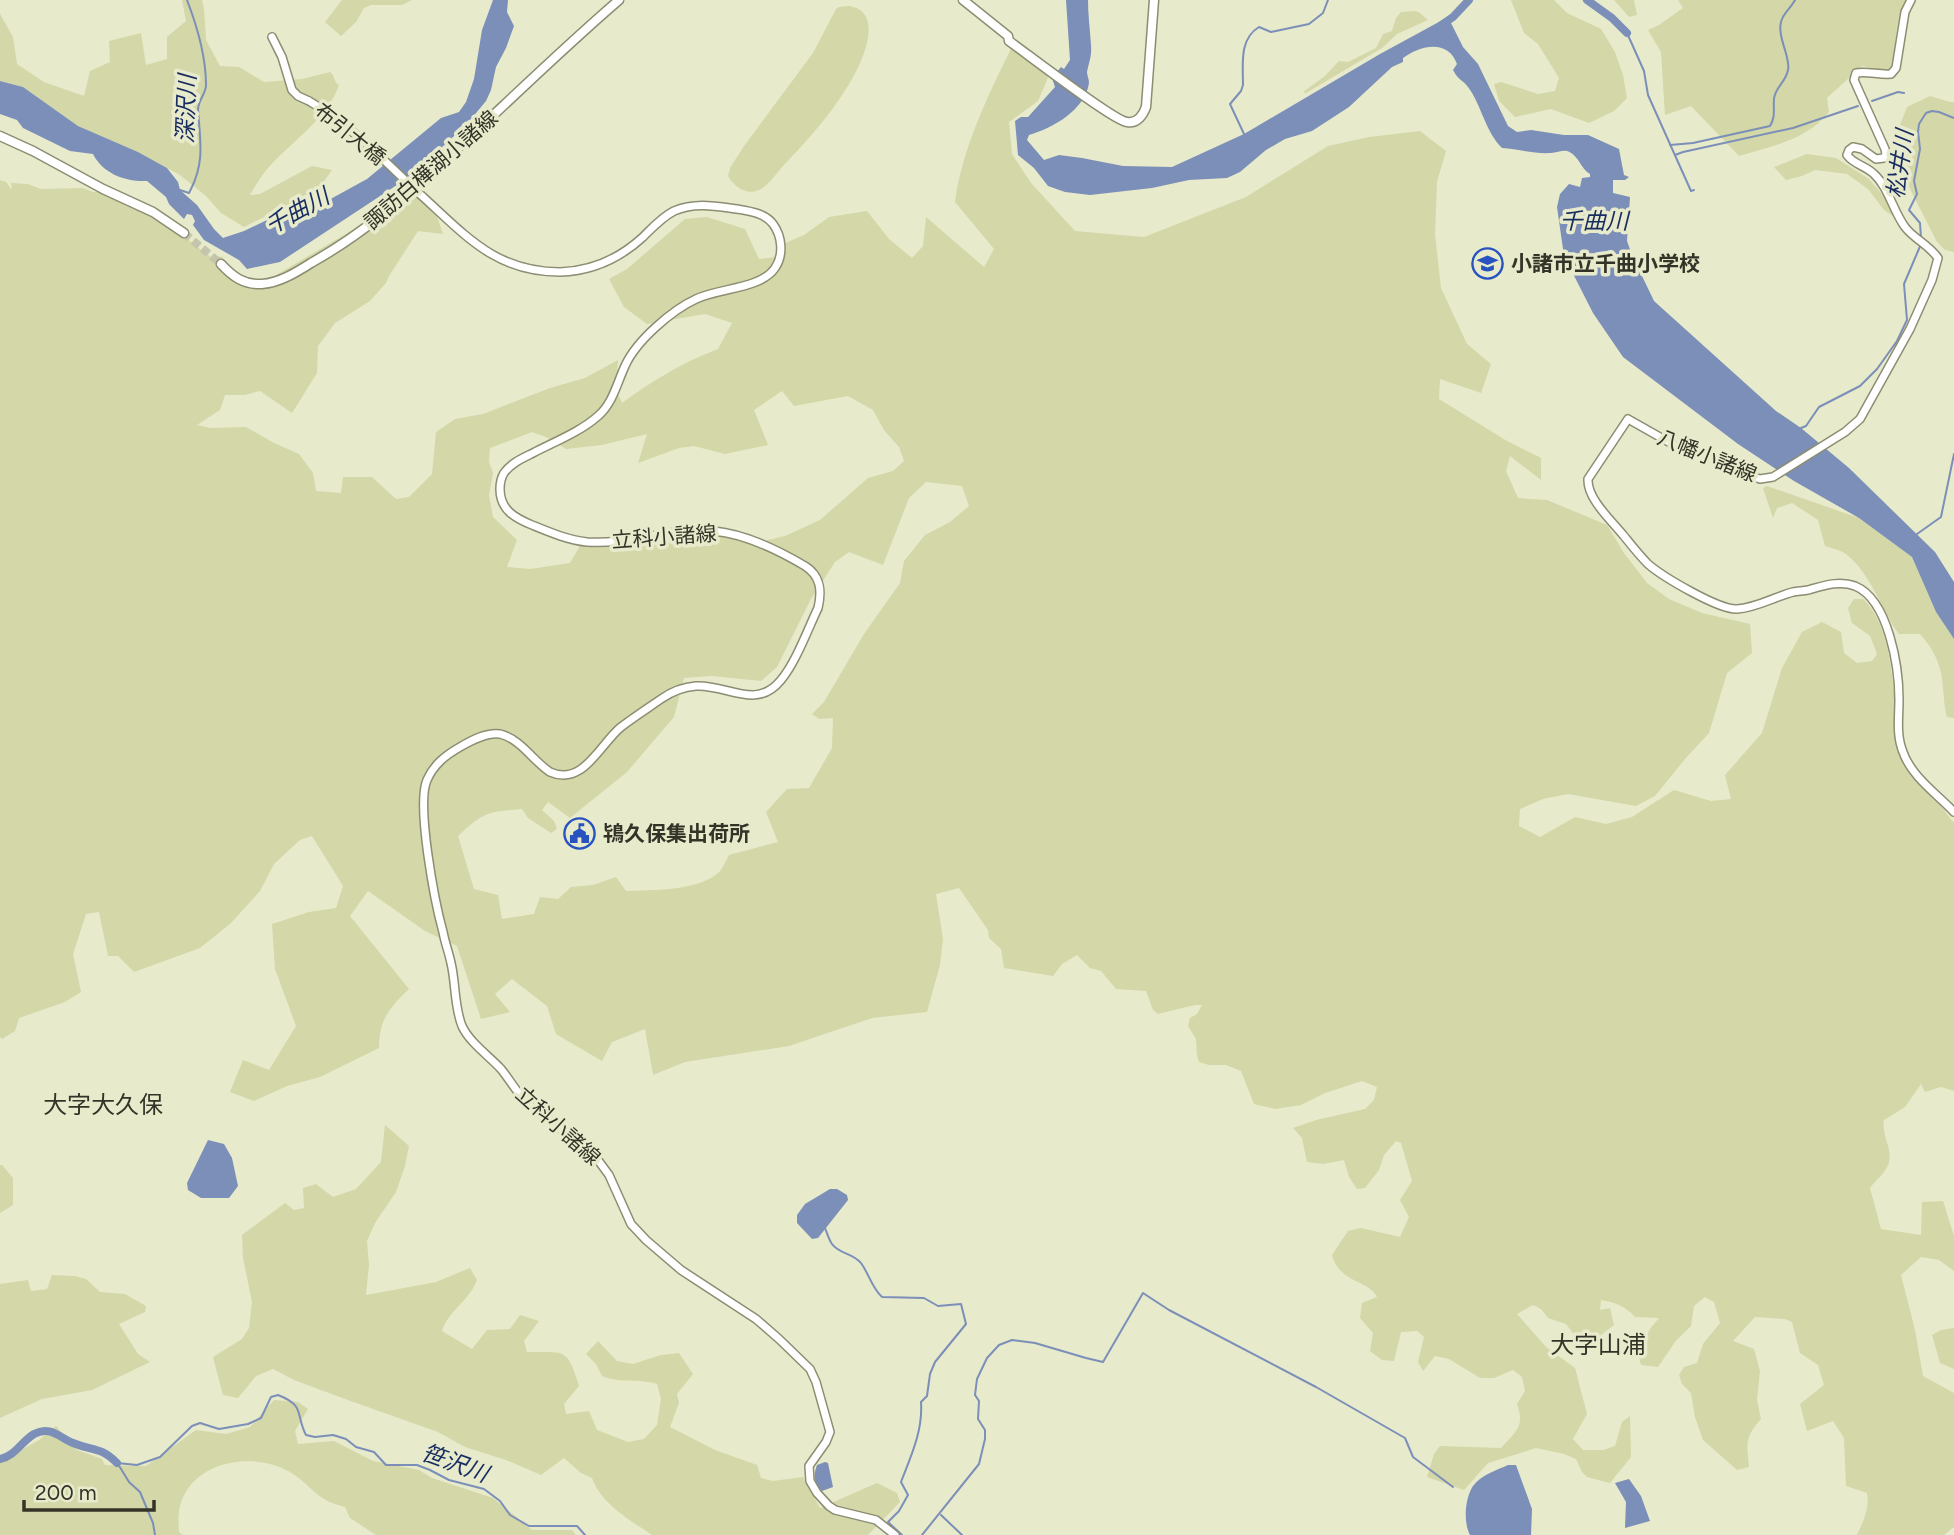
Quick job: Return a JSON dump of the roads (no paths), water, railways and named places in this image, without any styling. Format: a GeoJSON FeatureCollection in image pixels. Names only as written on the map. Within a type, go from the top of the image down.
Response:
{"type":"FeatureCollection","features":[{"type":"Feature","properties":{"kind":"main road","name":"諏訪白樺湖小諸線"},"geometry":{"type":"LineString","coordinates":[[221,264],[241,281],[264,284],[276,282],[337,249],[397,204],[558,53],[619,0]]}},
{"type":"Feature","properties":{"kind":"main road"},"geometry":{"type":"LineString","coordinates":[[962,0],[1008,36],[1009,41],[1100,107],[1129,123],[1144,113],[1148,98],[1154,0]]}},
{"type":"Feature","properties":{"kind":"main road","name":"八幡小諸線"},"geometry":{"type":"LineString","coordinates":[[1910,0],[1905,12],[1896,68],[1891,74],[1859,72],[1854,76],[1855,85],[1886,154],[1884,158],[1876,159],[1862,149],[1853,147],[1847,155],[1873,173],[1905,228],[1931,248],[1938,258],[1932,279],[1910,329],[1870,404],[1860,419],[1842,434],[1773,477],[1760,479],[1716,458],[1674,445],[1628,419],[1588,479],[1588,486],[1593,497],[1636,552],[1651,566],[1694,593],[1727,609],[1748,608],[1826,584],[1856,586],[1867,595],[1875,603],[1884,622],[1896,663],[1900,743],[1905,759],[1920,779],[1954,812]]}},
{"type":"Feature","properties":{"kind":"main road","name":"布引大橋"},"geometry":{"type":"LineString","coordinates":[[272,37],[282,57],[292,90],[339,121],[422,196]]}},
{"type":"Feature","properties":{"kind":"main road"},"geometry":{"type":"LineString","coordinates":[[0,136],[153,212],[184,233]]}},
{"type":"Feature","properties":{"kind":"main road","name":"立科小諸線"},"geometry":{"type":"LineString","coordinates":[[422,196],[491,255],[518,265],[560,272],[602,265],[622,255],[668,214],[699,205],[756,213],[771,221],[779,235],[779,261],[769,274],[755,282],[716,291],[696,299],[673,313],[631,355],[611,401],[599,415],[581,428],[513,464],[503,476],[500,486],[502,503],[506,510],[516,518],[557,535],[604,542],[693,531],[717,531],[764,545],[805,566],[815,574],[821,594],[818,608],[786,673],[776,685],[759,695],[695,686],[678,690],[621,727],[588,764],[570,775],[550,772],[514,740],[504,736],[490,734],[475,739],[444,757],[426,782],[424,796],[428,855],[442,932],[451,962],[457,1010],[463,1028],[527,1103],[595,1156],[609,1175],[631,1224],[646,1240],[691,1278],[756,1319],[810,1369],[830,1432],[827,1442],[810,1466],[809,1476],[813,1487],[835,1510],[876,1520],[895,1535]]}},
{"type":"Feature","properties":{"kind":"water","name":"千曲川"},"geometry":{"type":"Polygon","coordinates":[[[493,0],[508,0],[507,12],[514,26],[496,67],[486,101],[467,124],[412,175],[280,262],[247,269],[239,260],[204,240],[193,225],[195,221],[192,215],[187,214],[184,219],[169,204],[166,197],[147,181],[131,180],[109,172],[93,154],[70,151],[23,128],[17,120],[0,114],[0,81],[23,87],[78,126],[167,168],[178,182],[180,190],[197,205],[223,238],[288,210],[316,207],[367,179],[441,118],[459,112],[466,102],[474,79],[482,30],[493,0]]]}},
{"type":"Feature","properties":{"kind":"water","name":"千曲川"},"geometry":{"type":"Polygon","coordinates":[[[1066,0],[1088,0],[1091,49],[1087,72],[1089,83],[1075,109],[1057,123],[1029,135],[1027,140],[1044,160],[1059,155],[1123,166],[1172,167],[1244,134],[1448,17],[1463,47],[1478,64],[1508,126],[1517,132],[1531,130],[1588,135],[1619,149],[1624,175],[1629,177],[1625,180],[1613,180],[1613,193],[1630,197],[1627,241],[1654,301],[1776,411],[1849,468],[1935,552],[1954,582],[1954,639],[1936,612],[1912,557],[1859,518],[1794,481],[1738,444],[1623,357],[1593,313],[1564,256],[1557,207],[1560,194],[1569,184],[1580,187],[1582,178],[1590,177],[1590,174],[1574,155],[1567,151],[1545,153],[1502,148],[1491,134],[1472,94],[1453,70],[1457,64],[1447,51],[1441,48],[1426,48],[1403,58],[1403,62],[1392,67],[1349,107],[1312,131],[1285,139],[1266,150],[1240,172],[1227,178],[1189,180],[1152,188],[1090,195],[1065,192],[1048,186],[1034,168],[1018,155],[1015,121],[1028,117],[1055,87],[1052,78],[1061,67],[1064,69],[1070,60],[1066,0]]]}},
{"type":"Feature","properties":{"kind":"water"},"geometry":{"type":"Polygon","coordinates":[[[208,1140],[224,1144],[232,1158],[238,1186],[229,1198],[201,1198],[188,1190],[187,1183],[208,1140]]]}},
{"type":"Feature","properties":{"kind":"water"},"geometry":{"type":"Polygon","coordinates":[[[830,1189],[837,1189],[847,1195],[848,1200],[818,1238],[812,1239],[797,1223],[797,1215],[805,1204],[830,1189]]]}},
{"type":"Feature","properties":{"kind":"water"},"geometry":{"type":"Polygon","coordinates":[[[828,1463],[833,1487],[822,1491],[816,1482],[815,1472],[817,1465],[828,1463]]]}},
{"type":"Feature","properties":{"kind":"water"},"geometry":{"type":"Polygon","coordinates":[[[1508,1465],[1516,1465],[1532,1509],[1531,1535],[1470,1535],[1466,1524],[1466,1510],[1473,1486],[1485,1476],[1508,1465]]]}},
{"type":"Feature","properties":{"kind":"water"},"geometry":{"type":"Polygon","coordinates":[[[1629,1479],[1641,1496],[1650,1521],[1625,1528],[1626,1502],[1615,1483],[1629,1479]]]}},
{"type":"Feature","properties":{"kind":"waterway","name":"深沢川"},"geometry":{"type":"LineString","coordinates":[[180,190],[189,193],[198,169],[198,110],[206,85],[200,41],[187,0]]}},
{"type":"Feature","properties":{"kind":"waterway"},"geometry":{"type":"LineString","coordinates":[[1244,134],[1230,104],[1243,85],[1243,61],[1248,38],[1259,27],[1271,32],[1309,24],[1323,13],[1328,0]]}},
{"type":"Feature","properties":{"kind":"waterway"},"geometry":{"type":"LineString","coordinates":[[1440,26],[1469,0]]}},
{"type":"Feature","properties":{"kind":"waterway"},"geometry":{"type":"LineString","coordinates":[[1587,0],[1627,33]]}},
{"type":"Feature","properties":{"kind":"waterway"},"geometry":{"type":"LineString","coordinates":[[1670,145],[1693,143],[1770,126],[1774,116],[1775,95],[1788,70],[1781,22],[1795,0]]}},
{"type":"Feature","properties":{"kind":"waterway"},"geometry":{"type":"LineString","coordinates":[[1627,33],[1644,71],[1648,95],[1691,191],[1694,190]]}},
{"type":"Feature","properties":{"kind":"waterway"},"geometry":{"type":"LineString","coordinates":[[1872,101],[1898,92],[1904,93]]}},
{"type":"Feature","properties":{"kind":"waterway"},"geometry":{"type":"LineString","coordinates":[[1675,155],[1793,128],[1858,106]]}},
{"type":"Feature","properties":{"kind":"waterway","name":"松井川"},"geometry":{"type":"LineString","coordinates":[[1921,238],[1920,223],[1909,210],[1917,194],[1914,181],[1920,149],[1919,124],[1926,113],[1932,111],[1954,118]]}},
{"type":"Feature","properties":{"kind":"waterway","name":"松井川"},"geometry":{"type":"LineString","coordinates":[[1801,428],[1806,426],[1819,407],[1860,386],[1877,369],[1897,341],[1907,320],[1904,284],[1921,244]]}},
{"type":"Feature","properties":{"kind":"waterway"},"geometry":{"type":"LineString","coordinates":[[1917,534],[1941,517],[1954,454]]}},
{"type":"Feature","properties":{"kind":"waterway"},"geometry":{"type":"LineString","coordinates":[[825,1228],[835,1247],[861,1263],[882,1297],[924,1298],[938,1306],[961,1304],[966,1324],[935,1362],[930,1374],[927,1396],[921,1402],[918,1433],[901,1482],[908,1495],[899,1511],[888,1522],[902,1535]]}},
{"type":"Feature","properties":{"kind":"waterway"},"geometry":{"type":"LineString","coordinates":[[922,1535],[979,1464],[985,1430],[978,1419],[979,1401],[975,1395],[977,1379],[987,1358],[999,1345],[1012,1340],[1035,1343],[1103,1362],[1143,1293],[1169,1310],[1316,1387],[1405,1438],[1413,1457],[1453,1487]]}},
{"type":"Feature","properties":{"kind":"waterway","name":"笹沢川"},"geometry":{"type":"LineString","coordinates":[[117,1463],[137,1465],[160,1457],[192,1426],[200,1423],[219,1429],[248,1424],[261,1418],[271,1397],[278,1395],[296,1407],[306,1435],[333,1435],[346,1439],[356,1447],[374,1452],[386,1465],[417,1465],[449,1480],[484,1489],[500,1501],[510,1515],[529,1526],[577,1526],[585,1535]]}},
{"type":"Feature","properties":{"kind":"waterway","name":"笹沢川"},"geometry":{"type":"LineString","coordinates":[[0,1459],[10,1455],[29,1437],[45,1431],[101,1451],[117,1463]]}},
{"type":"Feature","properties":{"kind":"waterway"},"geometry":{"type":"LineString","coordinates":[[118,1464],[129,1482],[140,1492],[155,1535]]}},
{"type":"Feature","properties":{"kind":"waterway"},"geometry":{"type":"LineString","coordinates":[[941,1515],[962,1535]]}},
{"type":"Feature","properties":{"kind":"tunnel"},"geometry":{"type":"LineString","coordinates":[[184,233],[221,264]]}},
{"type":"Feature","properties":{"kind":"place","name":"小諸市立千曲小学校"},"geometry":{"type":"Point","coordinates":[1488,264]}},
{"type":"Feature","properties":{"kind":"place","name":"鴇久保集出荷所"},"geometry":{"type":"Point","coordinates":[580,834]}},
{"type":"Feature","properties":{"kind":"district","name":"大字大久保"},"geometry":{"type":"Point","coordinates":[103,1105]}},
{"type":"Feature","properties":{"kind":"district","name":"大字山浦"},"geometry":{"type":"Point","coordinates":[1598,1345]}}]}
